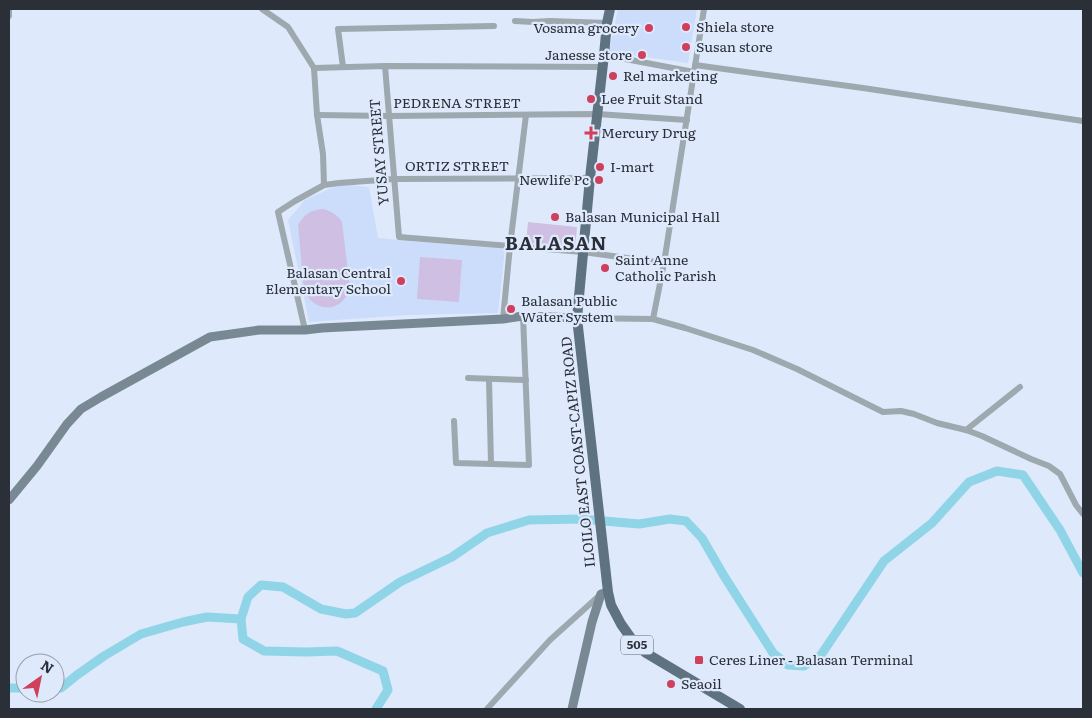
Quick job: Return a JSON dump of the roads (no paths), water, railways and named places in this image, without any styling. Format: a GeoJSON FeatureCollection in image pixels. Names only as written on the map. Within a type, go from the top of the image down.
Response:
{"type":"FeatureCollection","features":[{"type":"Feature","properties":{"kind":"main road","name":"ILOILO EAST COAST-CAPIZ ROAD"},"geometry":{"type":"LineString","coordinates":[[610,9],[606,23],[577,318],[599,508],[604,593],[621,624],[633,641],[646,653],[740,709]]}},
{"type":"Feature","properties":{"kind":"street"},"geometry":{"type":"LineString","coordinates":[[9,9],[9,16]]}},
{"type":"Feature","properties":{"kind":"street"},"geometry":{"type":"LineString","coordinates":[[262,9],[288,27],[314,68],[317,115],[323,154],[324,185],[294,200],[278,212],[305,330]]}},
{"type":"Feature","properties":{"kind":"street"},"geometry":{"type":"LineString","coordinates":[[653,320],[664,264],[704,9]]}},
{"type":"Feature","properties":{"kind":"street"},"geometry":{"type":"LineString","coordinates":[[515,21],[606,23]]}},
{"type":"Feature","properties":{"kind":"street"},"geometry":{"type":"LineString","coordinates":[[343,67],[338,29],[494,26]]}},
{"type":"Feature","properties":{"kind":"street"},"geometry":{"type":"LineString","coordinates":[[604,55],[863,88],[1083,121]]}},
{"type":"Feature","properties":{"kind":"street"},"geometry":{"type":"LineString","coordinates":[[314,68],[385,66],[603,67]]}},
{"type":"Feature","properties":{"kind":"street","name":"YUSAY STREET"},"geometry":{"type":"LineString","coordinates":[[385,66],[399,237],[510,246]]}},
{"type":"Feature","properties":{"kind":"street","name":"PEDRENA STREET"},"geometry":{"type":"LineString","coordinates":[[317,115],[597,114],[687,120]]}},
{"type":"Feature","properties":{"kind":"street"},"geometry":{"type":"LineString","coordinates":[[503,319],[526,115]]}},
{"type":"Feature","properties":{"kind":"street","name":"ORTIZ STREET"},"geometry":{"type":"LineString","coordinates":[[324,185],[394,179],[590,178]]}},
{"type":"Feature","properties":{"kind":"street"},"geometry":{"type":"LineString","coordinates":[[510,246],[583,252],[664,264]]}},
{"type":"Feature","properties":{"kind":"street"},"geometry":{"type":"LineString","coordinates":[[9,500],[81,409],[210,337],[259,330],[305,330],[503,319],[523,316],[653,320],[685,328],[753,350],[883,412],[901,412],[966,430],[1050,466],[1060,474],[1076,505],[1083,514]]}},
{"type":"Feature","properties":{"kind":"street"},"geometry":{"type":"LineString","coordinates":[[454,421],[456,463],[529,465],[523,316]]}},
{"type":"Feature","properties":{"kind":"street"},"geometry":{"type":"LineString","coordinates":[[468,378],[526,380]]}},
{"type":"Feature","properties":{"kind":"street"},"geometry":{"type":"LineString","coordinates":[[489,379],[491,464]]}},
{"type":"Feature","properties":{"kind":"street"},"geometry":{"type":"LineString","coordinates":[[966,430],[1020,387]]}},
{"type":"Feature","properties":{"kind":"street"},"geometry":{"type":"LineString","coordinates":[[487,709],[550,640],[604,593]]}},
{"type":"Feature","properties":{"kind":"street"},"geometry":{"type":"LineString","coordinates":[[572,709],[592,622],[604,593]]}},
{"type":"Feature","properties":{"kind":"waterway"},"geometry":{"type":"LineString","coordinates":[[376,709],[388,690],[383,671],[337,651],[264,651],[243,639],[241,619],[248,597],[261,585],[283,587],[321,609],[346,614],[355,613],[400,582],[452,557],[487,533],[529,520],[581,519],[639,524],[670,519],[686,521],[702,538],[773,653],[788,665],[804,666],[821,655],[884,561],[932,523],[969,482],[997,471],[1023,475],[1060,530],[1083,573]]}},
{"type":"Feature","properties":{"kind":"waterway"},"geometry":{"type":"LineString","coordinates":[[65,685],[104,656],[141,634],[207,617],[241,619]]}},
{"type":"Feature","properties":{"kind":"waterway"},"geometry":{"type":"LineString","coordinates":[[9,688],[15,688]]}},
{"type":"Feature","properties":{"kind":"place","name":"Shiela store"},"geometry":{"type":"Point","coordinates":[686,27]}},
{"type":"Feature","properties":{"kind":"place","name":"Vosama grocery"},"geometry":{"type":"Point","coordinates":[649,28]}},
{"type":"Feature","properties":{"kind":"place","name":"Susan store"},"geometry":{"type":"Point","coordinates":[686,47]}},
{"type":"Feature","properties":{"kind":"place","name":"Janesse store"},"geometry":{"type":"Point","coordinates":[642,55]}},
{"type":"Feature","properties":{"kind":"place","name":"Rel marketing"},"geometry":{"type":"Point","coordinates":[613,76]}},
{"type":"Feature","properties":{"kind":"place","name":"Lee Fruit Stand"},"geometry":{"type":"Point","coordinates":[591,99]}},
{"type":"Feature","properties":{"kind":"place","name":"Mercury Drug"},"geometry":{"type":"Point","coordinates":[591,133]}},
{"type":"Feature","properties":{"kind":"place","name":"I-mart"},"geometry":{"type":"Point","coordinates":[600,167]}},
{"type":"Feature","properties":{"kind":"place","name":"Newlife Pc"},"geometry":{"type":"Point","coordinates":[599,180]}},
{"type":"Feature","properties":{"kind":"place","name":"Balasan Municipal Hall"},"geometry":{"type":"Point","coordinates":[555,217]}},
{"type":"Feature","properties":{"kind":"place","name":"Saint Anne Catholic Parish"},"geometry":{"type":"Point","coordinates":[605,268]}},
{"type":"Feature","properties":{"kind":"place","name":"Balasan Central Elementary School"},"geometry":{"type":"Point","coordinates":[401,281]}},
{"type":"Feature","properties":{"kind":"place","name":"Balasan Public Water System"},"geometry":{"type":"Point","coordinates":[511,309]}},
{"type":"Feature","properties":{"kind":"place","name":"Ceres Liner - Balasan Terminal"},"geometry":{"type":"Point","coordinates":[699,660]}},
{"type":"Feature","properties":{"kind":"place","name":"Seaoil"},"geometry":{"type":"Point","coordinates":[671,684]}},
{"type":"Feature","properties":{"kind":"district","name":"BALASAN"},"geometry":{"type":"Point","coordinates":[556,243]}}]}
